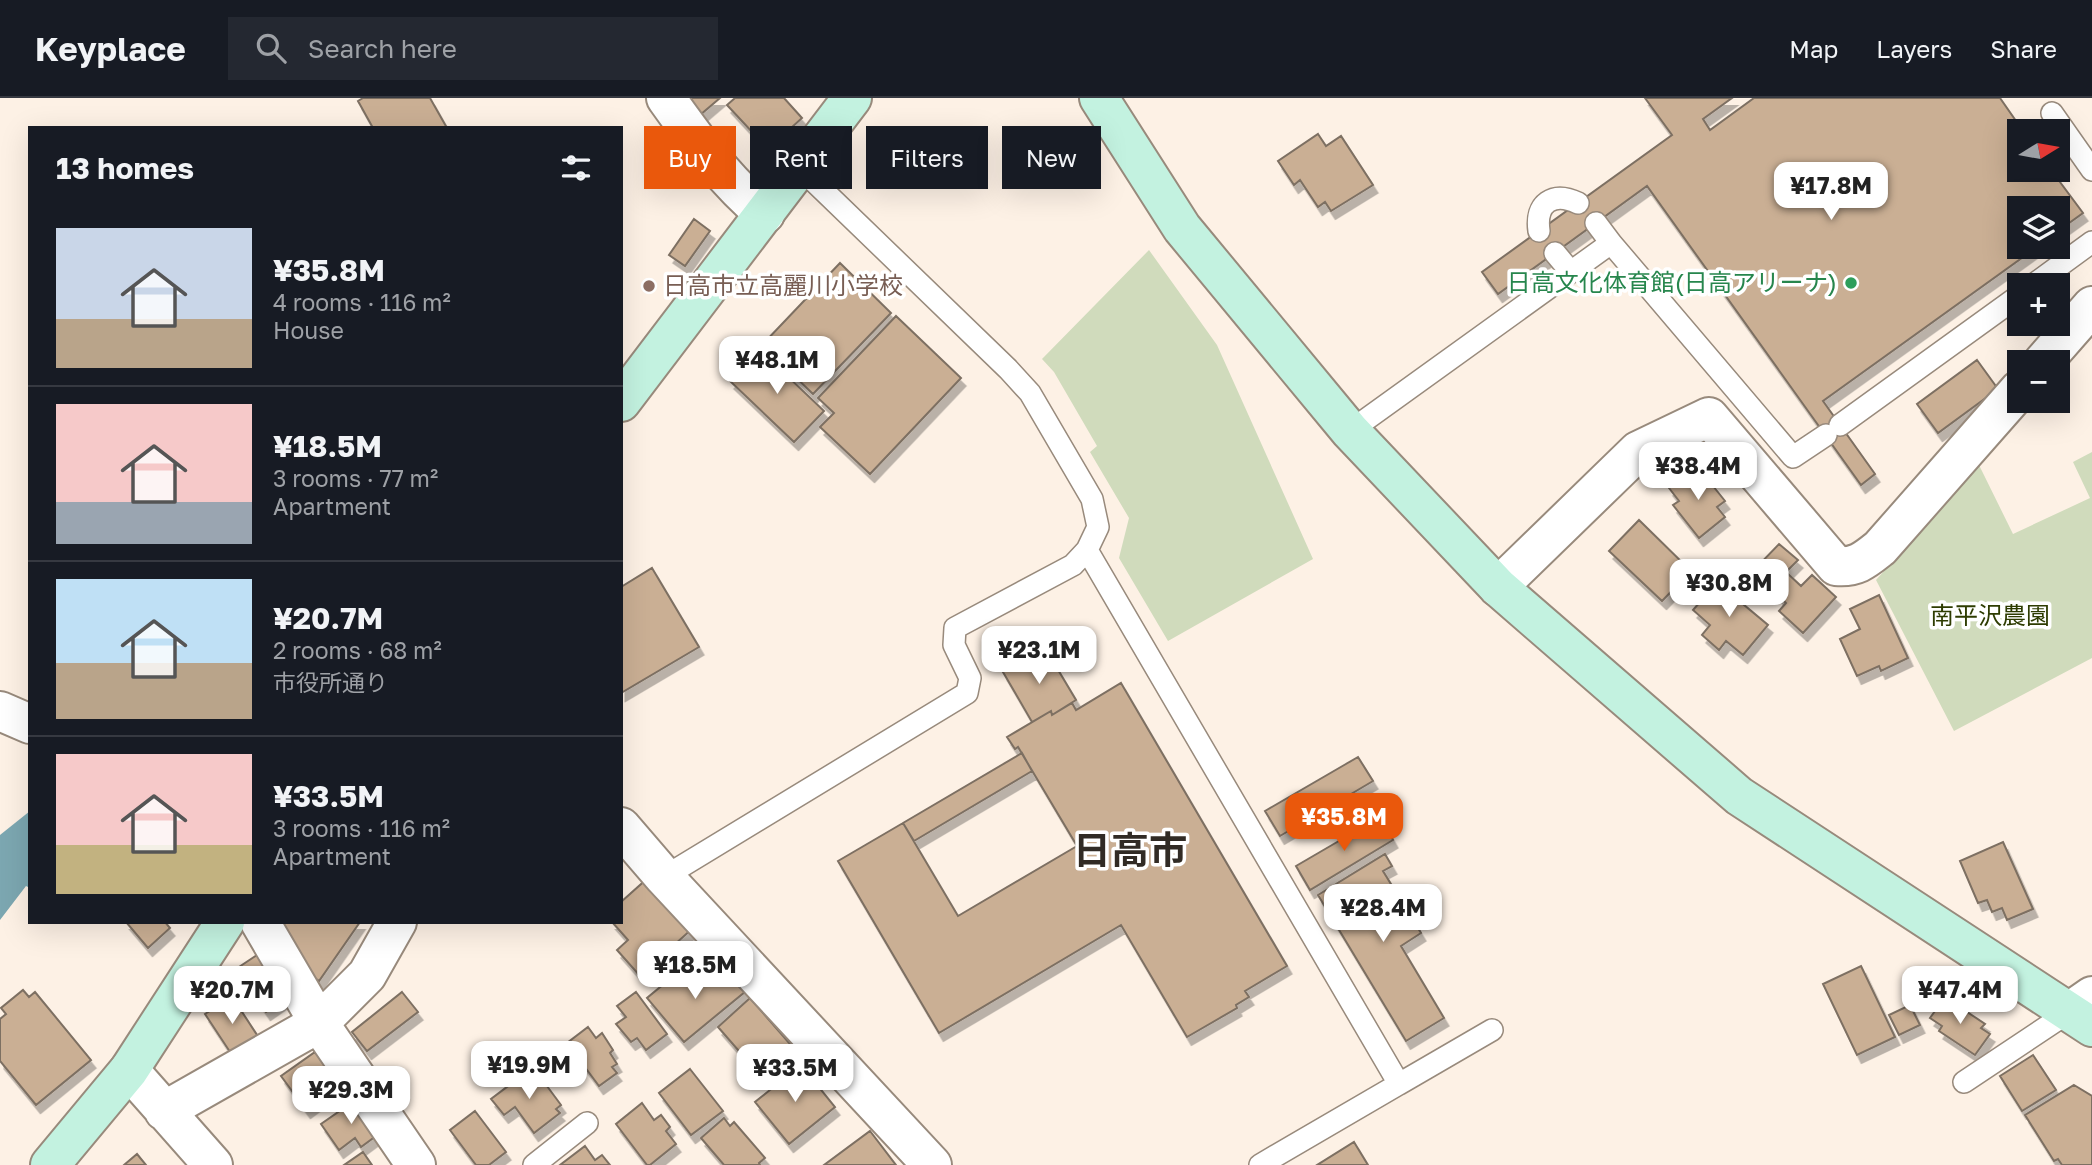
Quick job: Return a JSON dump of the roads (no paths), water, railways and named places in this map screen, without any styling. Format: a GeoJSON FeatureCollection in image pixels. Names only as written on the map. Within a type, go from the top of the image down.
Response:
{"type":"FeatureCollection","features":[{"type":"Feature","properties":{"kind":"street"},"geometry":{"type":"LineString","coordinates":[[666,98],[708,156],[748,200],[765,214]]}},
{"type":"Feature","properties":{"kind":"street"},"geometry":{"type":"LineString","coordinates":[[830,126],[852,98]]}},
{"type":"Feature","properties":{"kind":"street"},"geometry":{"type":"LineString","coordinates":[[1099,98],[1182,228],[1350,431],[1498,587],[1739,796],[2084,1012]]}},
{"type":"Feature","properties":{"kind":"street"},"geometry":{"type":"LineString","coordinates":[[623,399],[783,189]]}},
{"type":"Feature","properties":{"kind":"street"},"geometry":{"type":"LineString","coordinates":[[2054,350],[2092,306]]}},
{"type":"Feature","properties":{"kind":"street"},"geometry":{"type":"LineString","coordinates":[[1498,587],[1637,451],[1709,417],[1836,566],[1850,568],[1863,562],[1880,548],[2007,404]]}},
{"type":"Feature","properties":{"kind":"street"},"geometry":{"type":"LineString","coordinates":[[0,711],[28,723]]}},
{"type":"Feature","properties":{"kind":"street"},"geometry":{"type":"LineString","coordinates":[[623,829],[664,877],[932,1165]]}},
{"type":"Feature","properties":{"kind":"street"},"geometry":{"type":"LineString","coordinates":[[50,1165],[129,1070],[224,924]]}},
{"type":"Feature","properties":{"kind":"street"},"geometry":{"type":"LineString","coordinates":[[261,924],[319,1023],[416,1165]]}},
{"type":"Feature","properties":{"kind":"street"},"geometry":{"type":"LineString","coordinates":[[164,1111],[319,1023],[367,975],[396,924]]}},
{"type":"Feature","properties":{"kind":"street"},"geometry":{"type":"LineString","coordinates":[[129,1070],[213,1165]]}},
{"type":"Feature","properties":{"kind":"lane"},"geometry":{"type":"LineString","coordinates":[[2052,113],[2092,170]]}},
{"type":"Feature","properties":{"kind":"lane"},"geometry":{"type":"LineString","coordinates":[[664,877],[967,693],[970,678],[954,645],[955,628],[1073,565],[1087,550],[1098,527],[1092,499],[1030,393],[822,189]]}},
{"type":"Feature","properties":{"kind":"lane"},"geometry":{"type":"LineString","coordinates":[[1539,231],[1538,220],[1543,206],[1554,197],[1568,198],[1578,203]]}},
{"type":"Feature","properties":{"kind":"lane"},"geometry":{"type":"LineString","coordinates":[[1596,223],[1793,457],[2007,304]]}},
{"type":"Feature","properties":{"kind":"lane"},"geometry":{"type":"LineString","coordinates":[[2049,273],[2092,242]]}},
{"type":"Feature","properties":{"kind":"lane"},"geometry":{"type":"LineString","coordinates":[[1350,431],[1611,243]]}},
{"type":"Feature","properties":{"kind":"lane"},"geometry":{"type":"LineString","coordinates":[[1555,253],[1570,271]]}},
{"type":"Feature","properties":{"kind":"lane"},"geometry":{"type":"LineString","coordinates":[[1087,550],[1399,1084]]}},
{"type":"Feature","properties":{"kind":"lane"},"geometry":{"type":"LineString","coordinates":[[1964,1082],[2084,1012]]}},
{"type":"Feature","properties":{"kind":"lane"},"geometry":{"type":"LineString","coordinates":[[1260,1165],[1492,1030]]}},
{"type":"Feature","properties":{"kind":"lane"},"geometry":{"type":"LineString","coordinates":[[534,1165],[587,1123]]}},
{"type":"Feature","properties":{"kind":"water"},"geometry":{"type":"Polygon","coordinates":[[[28,813],[28,887],[26,886],[0,920],[0,835],[28,813]]]}},
{"type":"Feature","properties":{"kind":"place","name":"日高文化体育館(日高アリーナ)"},"geometry":{"type":"Point","coordinates":[1851,283]}},
{"type":"Feature","properties":{"kind":"place","name":"日高市立高麗川小学校"},"geometry":{"type":"Point","coordinates":[649,286]}},
{"type":"Feature","properties":{"kind":"district","name":"日高市"},"geometry":{"type":"Point","coordinates":[1130,851]}},
{"type":"Feature","properties":{"kind":"park label","name":"南平沢農園"},"geometry":{"type":"Point","coordinates":[1990,616]}}]}
